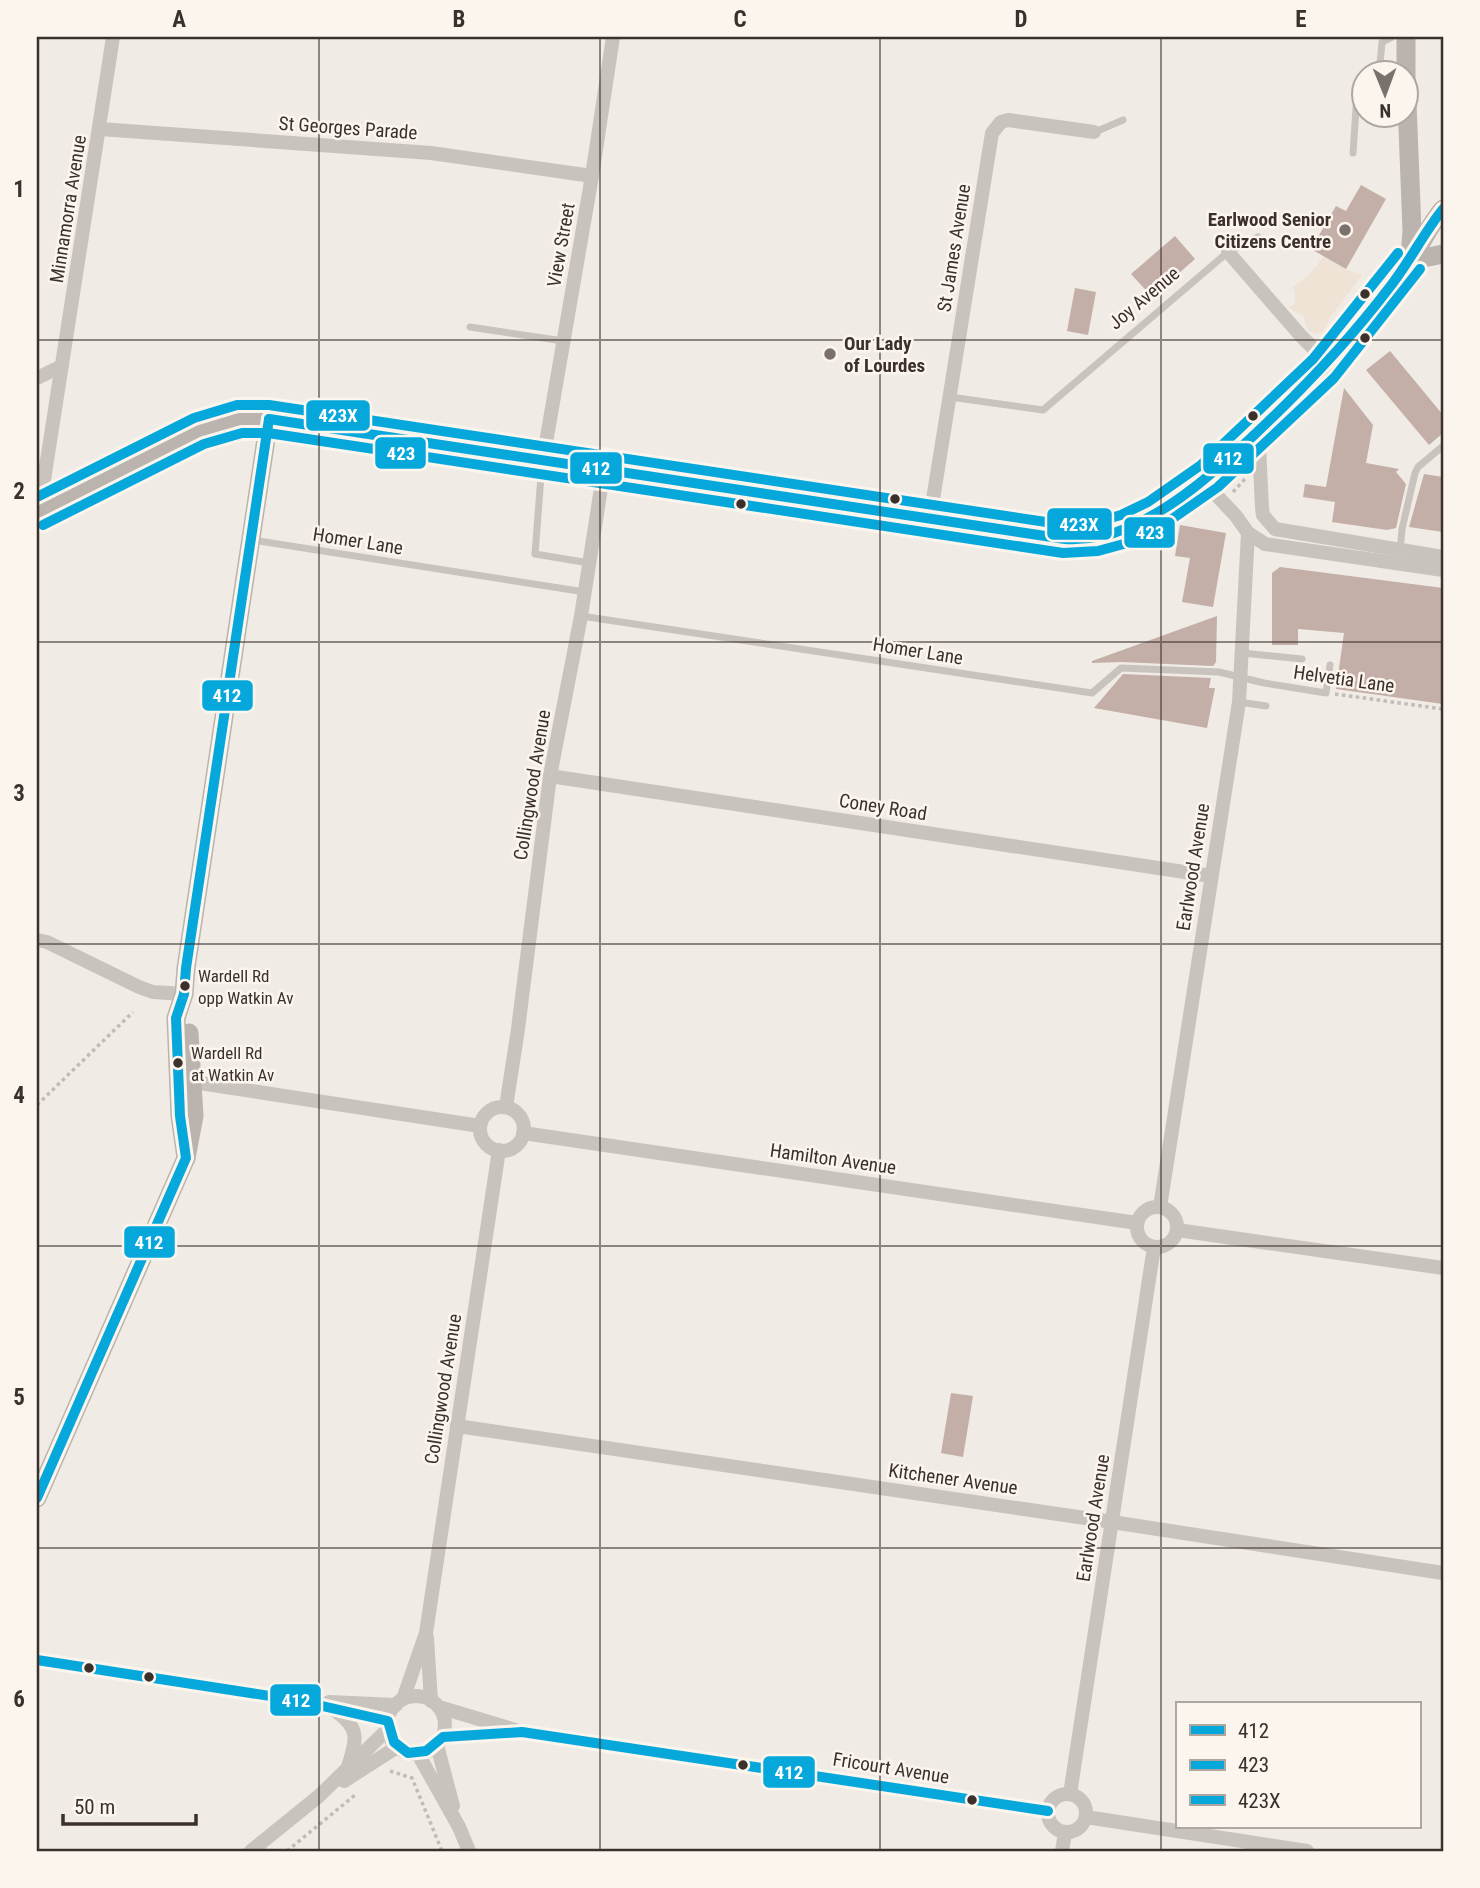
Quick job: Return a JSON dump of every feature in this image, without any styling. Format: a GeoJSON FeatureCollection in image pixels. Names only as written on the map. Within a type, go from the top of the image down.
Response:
{"type":"FeatureCollection","features":[{"type":"Feature","properties":{"kind":"main road"},"geometry":{"type":"LineString","coordinates":[[1406,37],[1406,60]]}},
{"type":"Feature","properties":{"kind":"main road"},"geometry":{"type":"LineString","coordinates":[[1408,130],[1412,231],[1409,261]]}},
{"type":"Feature","properties":{"kind":"main road"},"geometry":{"type":"LineString","coordinates":[[38,512],[199,431],[240,419],[269,419],[1065,539],[1099,537],[1120,531],[1150,516],[1203,481],[1263,427],[1328,363],[1409,261],[1443,209]]}},
{"type":"Feature","properties":{"kind":"main road"},"geometry":{"type":"LineString","coordinates":[[1409,261],[1443,254]]}},
{"type":"Feature","properties":{"kind":"main road"},"geometry":{"type":"LineString","coordinates":[[37,1498],[186,1158],[194,1116],[184,994],[186,968],[269,419]]}},
{"type":"Feature","properties":{"kind":"main road"},"geometry":{"type":"LineString","coordinates":[[184,994],[176,1018],[180,1116],[186,1158]]}},
{"type":"Feature","properties":{"kind":"street","name":"Minnamorra Avenue"},"geometry":{"type":"LineString","coordinates":[[38,512],[113,37]]}},
{"type":"Feature","properties":{"kind":"street","name":"View Street"},"geometry":{"type":"LineString","coordinates":[[543,460],[613,37]]}},
{"type":"Feature","properties":{"kind":"street","name":"St James Avenue"},"geometry":{"type":"LineString","coordinates":[[930,518],[992,133],[1001,122],[1008,120],[1094,132]]}},
{"type":"Feature","properties":{"kind":"street","name":"St Georges Parade"},"geometry":{"type":"LineString","coordinates":[[100,129],[430,153],[592,176]]}},
{"type":"Feature","properties":{"kind":"street"},"geometry":{"type":"LineString","coordinates":[[1228,252],[1328,363]]}},
{"type":"Feature","properties":{"kind":"street"},"geometry":{"type":"LineString","coordinates":[[37,378],[62,366]]}},
{"type":"Feature","properties":{"kind":"street"},"geometry":{"type":"LineString","coordinates":[[1263,427],[1259,446],[1263,515],[1275,529],[1320,537],[1443,570]]}},
{"type":"Feature","properties":{"kind":"street","name":"Collingwood Avenue"},"geometry":{"type":"LineString","coordinates":[[506,1107],[550,776],[581,616],[604,469]]}},
{"type":"Feature","properties":{"kind":"street"},"geometry":{"type":"LineString","coordinates":[[1203,481],[1248,533],[1265,544],[1314,552],[1443,557]]}},
{"type":"Feature","properties":{"kind":"street","name":"Earlwood Avenue"},"geometry":{"type":"LineString","coordinates":[[1160,1207],[1239,702],[1248,533]]}},
{"type":"Feature","properties":{"kind":"street","name":"Coney Road"},"geometry":{"type":"LineString","coordinates":[[550,776],[1211,876]]}},
{"type":"Feature","properties":{"kind":"street"},"geometry":{"type":"LineString","coordinates":[[37,940],[47,942],[139,987],[153,992],[184,994]]}},
{"type":"Feature","properties":{"kind":"street"},"geometry":{"type":"LineString","coordinates":[[193,1082],[480,1126]]}},
{"type":"Feature","properties":{"kind":"street"},"geometry":{"type":"LineString","coordinates":[[506,1107],[522,1119],[523,1133],[512,1148],[499,1150],[492,1148],[483,1139],[480,1126],[486,1113],[492,1109],[506,1107]]}},
{"type":"Feature","properties":{"kind":"street","name":"Hamilton Avenue"},"geometry":{"type":"LineString","coordinates":[[523,1133],[1137,1223]]}},
{"type":"Feature","properties":{"kind":"street","name":"Collingwood Avenue"},"geometry":{"type":"LineString","coordinates":[[399,1702],[426,1633],[499,1150]]}},
{"type":"Feature","properties":{"kind":"street"},"geometry":{"type":"LineString","coordinates":[[1153,1207],[1160,1207],[1175,1217],[1177,1230],[1166,1245],[1154,1247],[1138,1236],[1137,1223],[1142,1213],[1153,1207]]}},
{"type":"Feature","properties":{"kind":"street"},"geometry":{"type":"LineString","coordinates":[[1177,1230],[1443,1268]]}},
{"type":"Feature","properties":{"kind":"street","name":"Earlwood Avenue"},"geometry":{"type":"LineString","coordinates":[[1070,1794],[1154,1247]]}},
{"type":"Feature","properties":{"kind":"street","name":"Kitchener Avenue"},"geometry":{"type":"LineString","coordinates":[[457,1426],[1443,1573]]}},
{"type":"Feature","properties":{"kind":"street","name":"Collingwood Avenue"},"geometry":{"type":"LineString","coordinates":[[426,1633],[435,1704]]}},
{"type":"Feature","properties":{"kind":"street"},"geometry":{"type":"LineString","coordinates":[[37,1660],[296,1700],[388,1725]]}},
{"type":"Feature","properties":{"kind":"street"},"geometry":{"type":"LineString","coordinates":[[296,1700],[399,1702],[422,1697],[435,1704],[445,1722],[440,1741],[459,1827]]}},
{"type":"Feature","properties":{"kind":"street"},"geometry":{"type":"LineString","coordinates":[[251,1851],[319,1796],[348,1768],[388,1725],[399,1702]]}},
{"type":"Feature","properties":{"kind":"street","name":"Fricourt Avenue"},"geometry":{"type":"LineString","coordinates":[[435,1704],[522,1732],[1048,1811]]}},
{"type":"Feature","properties":{"kind":"street"},"geometry":{"type":"LineString","coordinates":[[332,1709],[348,1720],[355,1732],[348,1768]]}},
{"type":"Feature","properties":{"kind":"street"},"geometry":{"type":"LineString","coordinates":[[388,1725],[390,1739],[407,1753],[429,1751],[440,1741]]}},
{"type":"Feature","properties":{"kind":"street","name":"Fricourt Avenue"},"geometry":{"type":"LineString","coordinates":[[440,1741],[522,1732]]}},
{"type":"Feature","properties":{"kind":"street"},"geometry":{"type":"LineString","coordinates":[[319,1796],[397,1747]]}},
{"type":"Feature","properties":{"kind":"street"},"geometry":{"type":"LineString","coordinates":[[418,1754],[459,1827],[469,1851]]}},
{"type":"Feature","properties":{"kind":"street"},"geometry":{"type":"LineString","coordinates":[[1070,1794],[1083,1802],[1086,1817],[1081,1827],[1065,1833],[1051,1824],[1048,1811],[1055,1798],[1070,1794]]}},
{"type":"Feature","properties":{"kind":"street"},"geometry":{"type":"LineString","coordinates":[[1086,1817],[1307,1851]]}},
{"type":"Feature","properties":{"kind":"street"},"geometry":{"type":"LineString","coordinates":[[1062,1851],[1065,1833]]}},
{"type":"Feature","properties":{"kind":"lane"},"geometry":{"type":"LineString","coordinates":[[1380,60],[1382,42],[1392,37]]}},
{"type":"Feature","properties":{"kind":"lane"},"geometry":{"type":"LineString","coordinates":[[1094,132],[1123,120]]}},
{"type":"Feature","properties":{"kind":"lane"},"geometry":{"type":"LineString","coordinates":[[1353,153],[1355,130]]}},
{"type":"Feature","properties":{"kind":"lane","name":"Joy Avenue"},"geometry":{"type":"LineString","coordinates":[[950,397],[1043,410],[1228,252],[1258,237]]}},
{"type":"Feature","properties":{"kind":"lane"},"geometry":{"type":"LineString","coordinates":[[470,327],[564,341]]}},
{"type":"Feature","properties":{"kind":"lane"},"geometry":{"type":"LineString","coordinates":[[1400,557],[1402,529],[1415,473],[1443,446]]}},
{"type":"Feature","properties":{"kind":"lane"},"geometry":{"type":"LineString","coordinates":[[543,460],[536,554],[590,563]]}},
{"type":"Feature","properties":{"kind":"lane"},"geometry":{"type":"LineString","coordinates":[[1314,552],[1320,537]]}},
{"type":"Feature","properties":{"kind":"lane","name":"Homer Lane"},"geometry":{"type":"LineString","coordinates":[[251,540],[585,592]]}},
{"type":"Feature","properties":{"kind":"lane","name":"Homer Lane"},"geometry":{"type":"LineString","coordinates":[[581,616],[1092,693],[1121,668],[1219,672],[1241,679]]}},
{"type":"Feature","properties":{"kind":"lane"},"geometry":{"type":"LineString","coordinates":[[1242,653],[1301,659]]}},
{"type":"Feature","properties":{"kind":"lane"},"geometry":{"type":"LineString","coordinates":[[1326,693],[1330,665]]}},
{"type":"Feature","properties":{"kind":"lane","name":"Helvetia Lane"},"geometry":{"type":"LineString","coordinates":[[1241,679],[1326,693]]}},
{"type":"Feature","properties":{"kind":"lane"},"geometry":{"type":"LineString","coordinates":[[1239,702],[1266,706]]}},
{"type":"Feature","properties":{"kind":"path","name":"Helvetia Lane"},"geometry":{"type":"LineString","coordinates":[[1326,693],[1443,709]]}},
{"type":"Feature","properties":{"kind":"path"},"geometry":{"type":"LineString","coordinates":[[37,1105],[133,1012]]}},
{"type":"Feature","properties":{"kind":"path"},"geometry":{"type":"LineString","coordinates":[[386,1772],[396,1772],[412,1778],[442,1851]]}},
{"type":"Feature","properties":{"kind":"path"},"geometry":{"type":"LineString","coordinates":[[287,1851],[359,1791]]}},
{"type":"Feature","properties":{"kind":"shaded area"},"geometry":{"type":"Polygon","coordinates":[[[1324,256],[1362,275],[1331,316],[1323,332],[1316,334],[1307,329],[1304,317],[1289,308],[1295,303],[1295,290],[1292,288],[1311,273],[1324,256]]]}},
{"type":"Feature","properties":{"kind":"building","name":"Earlwood Senior Citizens Centre"},"geometry":{"type":"Polygon","coordinates":[[[1361,185],[1386,199],[1346,269],[1311,249],[1336,206],[1346,211],[1361,185]]]}},
{"type":"Feature","properties":{"kind":"building"},"geometry":{"type":"Polygon","coordinates":[[[1175,236],[1195,259],[1152,297],[1131,274],[1175,236]]]}},
{"type":"Feature","properties":{"kind":"building"},"geometry":{"type":"Polygon","coordinates":[[[1075,288],[1096,292],[1088,335],[1067,331],[1075,288]]]}},
{"type":"Feature","properties":{"kind":"building"},"geometry":{"type":"Polygon","coordinates":[[[1390,351],[1443,415],[1443,433],[1429,445],[1366,370],[1390,351]]]}},
{"type":"Feature","properties":{"kind":"building"},"geometry":{"type":"Polygon","coordinates":[[[1344,388],[1373,425],[1366,463],[1399,469],[1396,472],[1406,484],[1396,528],[1387,530],[1332,522],[1335,502],[1303,497],[1305,484],[1326,487],[1344,388]]]}},
{"type":"Feature","properties":{"kind":"building"},"geometry":{"type":"Polygon","coordinates":[[[1424,474],[1443,477],[1443,532],[1409,527],[1424,474]]]}},
{"type":"Feature","properties":{"kind":"building"},"geometry":{"type":"Polygon","coordinates":[[[1180,525],[1226,533],[1213,607],[1182,602],[1190,558],[1175,556],[1180,525]]]}},
{"type":"Feature","properties":{"kind":"building"},"geometry":{"type":"Polygon","coordinates":[[[1280,567],[1443,588],[1443,704],[1336,689],[1344,633],[1298,629],[1298,645],[1272,645],[1272,573],[1280,567]]]}},
{"type":"Feature","properties":{"kind":"building"},"geometry":{"type":"Polygon","coordinates":[[[1217,616],[1216,662],[1213,666],[1092,663],[1092,661],[1217,616]]]}},
{"type":"Feature","properties":{"kind":"building"},"geometry":{"type":"Polygon","coordinates":[[[1123,674],[1211,678],[1209,688],[1215,688],[1207,728],[1094,708],[1123,674]]]}},
{"type":"Feature","properties":{"kind":"building"},"geometry":{"type":"Polygon","coordinates":[[[951,1393],[973,1396],[963,1457],[941,1453],[951,1393]]]}},
{"type":"Feature","properties":{"kind":"transit line","name":"412"},"geometry":{"type":"LineString","coordinates":[[269,419],[1065,539],[1097,537],[1112,534],[1145,520],[1178,500],[1252,437],[1306,384],[1357,328],[1396,278],[1443,209]]}},
{"type":"Feature","properties":{"kind":"transit line","name":"423X"},"geometry":{"type":"LineString","coordinates":[[37,497],[194,418],[237,405],[269,405],[1066,525],[1093,523],[1121,515],[1148,502],[1201,465],[1313,359],[1398,253]]}},
{"type":"Feature","properties":{"kind":"transit line","name":"423"},"geometry":{"type":"LineString","coordinates":[[43,525],[204,444],[242,433],[268,433],[1063,553],[1098,551],[1131,542],[1162,526],[1218,487],[1334,378],[1420,269]]}},
{"type":"Feature","properties":{"kind":"transit line","name":"412"},"geometry":{"type":"LineString","coordinates":[[37,1498],[186,1158],[180,1116],[176,1018],[184,994],[269,419]]}},
{"type":"Feature","properties":{"kind":"transit line","name":"412"},"geometry":{"type":"LineString","coordinates":[[37,1660],[296,1700],[388,1721],[394,1742],[408,1753],[426,1751],[443,1737],[522,1732],[1048,1811]]}},
{"type":"Feature","properties":{"kind":"place","name":"Earlwood Senior Citizens Centre"},"geometry":{"type":"Point","coordinates":[1345,230]}},
{"type":"Feature","properties":{"kind":"place","name":"Our Lady of Lourdes"},"geometry":{"type":"Point","coordinates":[830,354]}},
{"type":"Feature","properties":{"kind":"place","name":"Wardell Rd opp Watkin Av"},"geometry":{"type":"Point","coordinates":[185,986]}},
{"type":"Feature","properties":{"kind":"place","name":"Wardell Rd at Watkin Av"},"geometry":{"type":"Point","coordinates":[178,1063]}}]}
